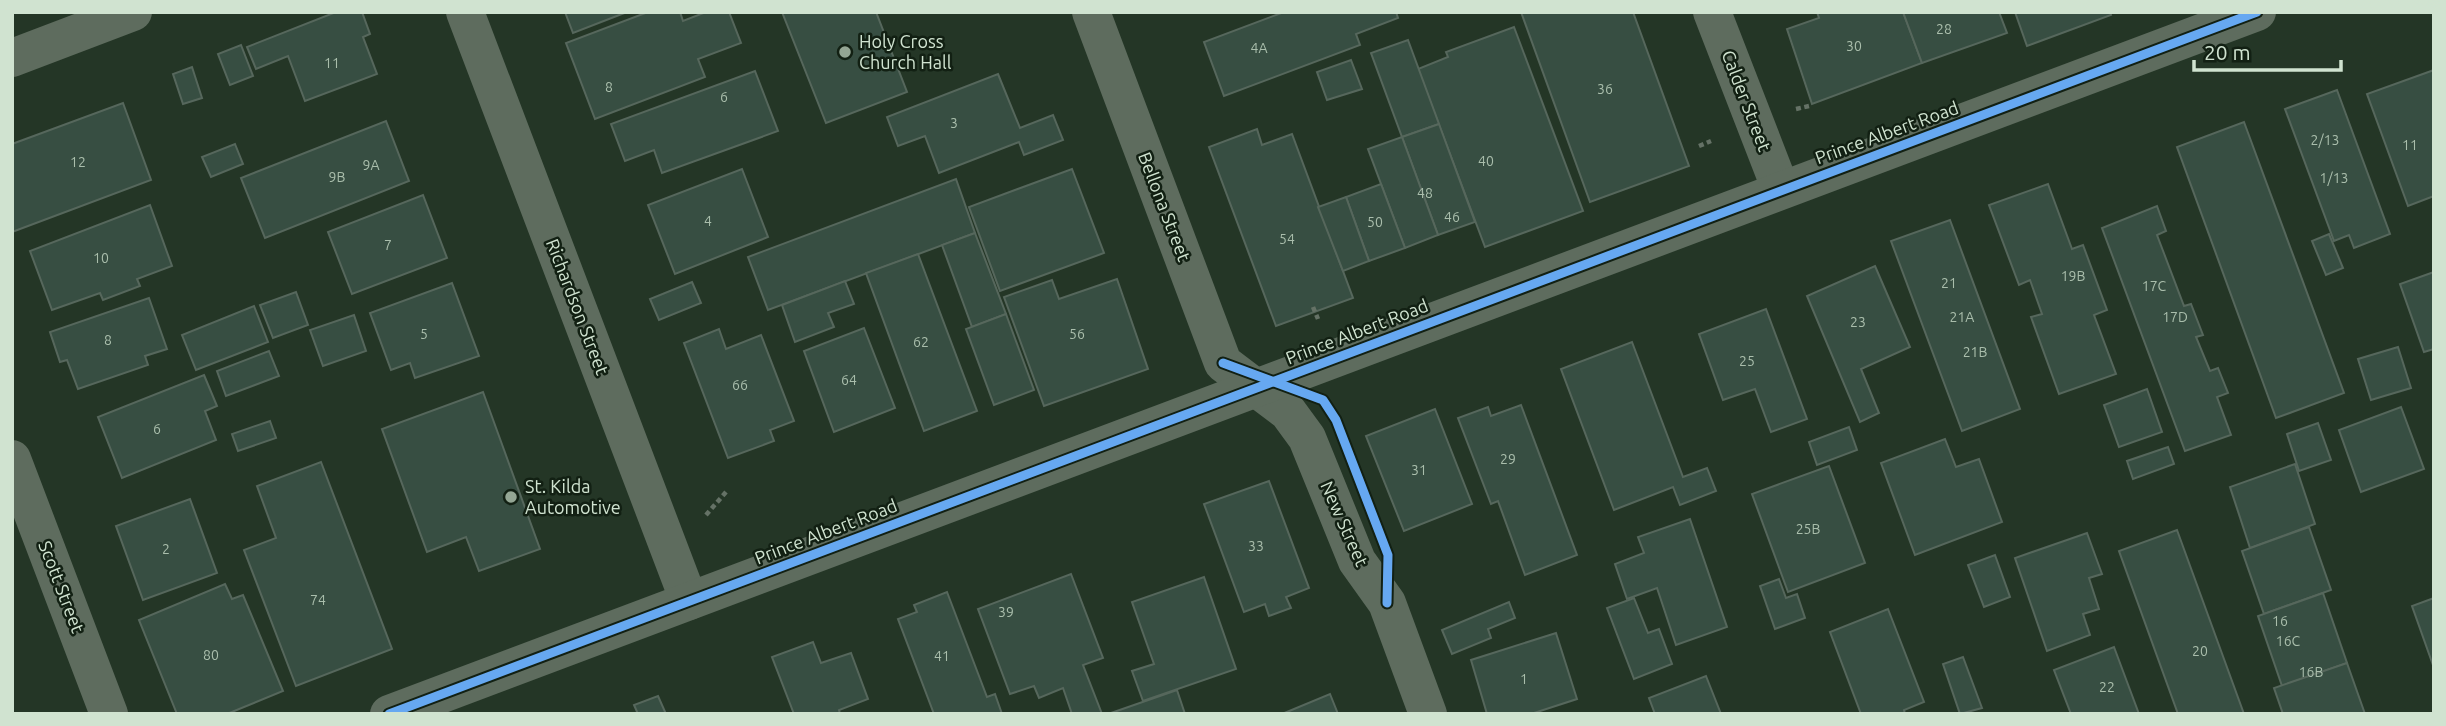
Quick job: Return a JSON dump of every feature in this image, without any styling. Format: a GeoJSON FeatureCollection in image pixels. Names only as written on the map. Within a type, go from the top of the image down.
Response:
{"type":"FeatureCollection","features":[{"type":"Feature","properties":{"kind":"street"},"geometry":{"type":"LineString","coordinates":[[12,58],[133,12]]}},
{"type":"Feature","properties":{"kind":"street","name":"Richardson Street"},"geometry":{"type":"LineString","coordinates":[[465,12],[689,601]]}},
{"type":"Feature","properties":{"kind":"street","name":"Bellona Street"},"geometry":{"type":"LineString","coordinates":[[1091,12],[1223,363],[1256,387]]}},
{"type":"Feature","properties":{"kind":"street","name":"Calder Street"},"geometry":{"type":"LineString","coordinates":[[1712,12],[1781,190]]}},
{"type":"Feature","properties":{"kind":"street","name":"Prince Albert Road"},"geometry":{"type":"LineString","coordinates":[[389,714],[2257,12]]}},
{"type":"Feature","properties":{"kind":"street","name":"New Street"},"geometry":{"type":"LineString","coordinates":[[1256,387],[1288,412],[1307,438],[1357,561],[1387,603],[1428,714]]}},
{"type":"Feature","properties":{"kind":"street","name":"Scott Street"},"geometry":{"type":"LineString","coordinates":[[12,459],[109,714]]}},
{"type":"Feature","properties":{"kind":"path"},"geometry":{"type":"LineString","coordinates":[[1796,109],[1809,106]]}},
{"type":"Feature","properties":{"kind":"path"},"geometry":{"type":"LineString","coordinates":[[1699,146],[1711,141]]}},
{"type":"Feature","properties":{"kind":"path"},"geometry":{"type":"LineString","coordinates":[[706,514],[726,492]]}},
{"type":"Feature","properties":{"kind":"building"},"geometry":{"type":"Polygon","coordinates":[[[336,12],[362,12],[370,34],[363,37],[377,74],[305,101],[288,56],[256,69],[247,47],[336,12]]]}},
{"type":"Feature","properties":{"kind":"building"},"geometry":{"type":"Polygon","coordinates":[[[565,12],[627,12],[573,33],[565,12]]]}},
{"type":"Feature","properties":{"kind":"building"},"geometry":{"type":"Polygon","coordinates":[[[648,12],[680,12],[683,21],[706,12],[729,12],[741,43],[698,59],[705,77],[595,119],[566,43],[648,12]]]}},
{"type":"Feature","properties":{"kind":"building","name":"Holy Cross Church Hall"},"geometry":{"type":"Polygon","coordinates":[[[782,12],[876,12],[907,92],[826,123],[782,12]]]}},
{"type":"Feature","properties":{"kind":"building"},"geometry":{"type":"Polygon","coordinates":[[[1284,12],[1396,12],[1398,18],[1356,34],[1360,45],[1224,96],[1204,42],[1284,12]]]}},
{"type":"Feature","properties":{"kind":"building"},"geometry":{"type":"Polygon","coordinates":[[[1521,12],[1633,12],[1689,166],[1590,202],[1521,12]]]}},
{"type":"Feature","properties":{"kind":"building"},"geometry":{"type":"Polygon","coordinates":[[[1817,12],[1903,12],[1922,63],[1812,104],[1787,29],[1819,18],[1817,12]]]}},
{"type":"Feature","properties":{"kind":"building"},"geometry":{"type":"Polygon","coordinates":[[[1903,12],[1999,12],[2007,33],[1922,63],[1903,12]]]}},
{"type":"Feature","properties":{"kind":"building"},"geometry":{"type":"Polygon","coordinates":[[[2015,12],[2110,12],[2111,15],[2027,46],[2015,12]]]}},
{"type":"Feature","properties":{"kind":"building"},"geometry":{"type":"Polygon","coordinates":[[[1514,27],[1583,211],[1485,247],[1418,69],[1448,57],[1446,52],[1514,27]]]}},
{"type":"Feature","properties":{"kind":"building"},"geometry":{"type":"Polygon","coordinates":[[[1408,40],[1439,124],[1402,137],[1371,53],[1408,40]]]}},
{"type":"Feature","properties":{"kind":"building"},"geometry":{"type":"Polygon","coordinates":[[[241,45],[253,76],[230,85],[218,54],[241,45]]]}},
{"type":"Feature","properties":{"kind":"building"},"geometry":{"type":"Polygon","coordinates":[[[1351,60],[1362,89],[1327,100],[1317,72],[1351,60]]]}},
{"type":"Feature","properties":{"kind":"building"},"geometry":{"type":"Polygon","coordinates":[[[192,67],[202,98],[183,104],[173,74],[192,67]]]}},
{"type":"Feature","properties":{"kind":"building"},"geometry":{"type":"Polygon","coordinates":[[[2434,70],[2434,196],[2408,206],[2367,94],[2434,70]]]}},
{"type":"Feature","properties":{"kind":"building"},"geometry":{"type":"Polygon","coordinates":[[[755,71],[778,131],[662,173],[654,150],[625,161],[611,124],[755,71]]]}},
{"type":"Feature","properties":{"kind":"building"},"geometry":{"type":"Polygon","coordinates":[[[998,74],[1020,128],[1053,115],[1063,140],[1024,155],[1019,142],[939,173],[925,136],[898,146],[887,117],[998,74]]]}},
{"type":"Feature","properties":{"kind":"building"},"geometry":{"type":"Polygon","coordinates":[[[2337,90],[2390,234],[2354,248],[2349,235],[2334,241],[2285,109],[2337,90]]]}},
{"type":"Feature","properties":{"kind":"building"},"geometry":{"type":"Polygon","coordinates":[[[123,103],[151,180],[12,232],[12,144],[123,103]]]}},
{"type":"Feature","properties":{"kind":"building"},"geometry":{"type":"Polygon","coordinates":[[[386,121],[409,181],[265,238],[241,178],[386,121]]]}},
{"type":"Feature","properties":{"kind":"building"},"geometry":{"type":"Polygon","coordinates":[[[2244,122],[2344,393],[2276,418],[2177,147],[2244,122]]]}},
{"type":"Feature","properties":{"kind":"building"},"geometry":{"type":"Polygon","coordinates":[[[1439,124],[1475,222],[1438,235],[1402,137],[1439,124]]]}},
{"type":"Feature","properties":{"kind":"building"},"geometry":{"type":"Polygon","coordinates":[[[1257,129],[1262,145],[1292,134],[1353,298],[1276,326],[1209,147],[1257,129]]]}},
{"type":"Feature","properties":{"kind":"building"},"geometry":{"type":"Polygon","coordinates":[[[1402,137],[1438,235],[1405,248],[1368,149],[1402,137]]]}},
{"type":"Feature","properties":{"kind":"building"},"geometry":{"type":"Polygon","coordinates":[[[235,144],[243,164],[211,177],[202,157],[235,144]]]}},
{"type":"Feature","properties":{"kind":"building"},"geometry":{"type":"Polygon","coordinates":[[[742,169],[768,237],[675,274],[648,205],[742,169]]]}},
{"type":"Feature","properties":{"kind":"building"},"geometry":{"type":"Polygon","coordinates":[[[1072,169],[1104,253],[1000,291],[969,207],[1072,169]]]}},
{"type":"Feature","properties":{"kind":"building"},"geometry":{"type":"Polygon","coordinates":[[[956,179],[975,233],[768,310],[748,257],[956,179]]]}},
{"type":"Feature","properties":{"kind":"building"},"geometry":{"type":"Polygon","coordinates":[[[1381,184],[1405,248],[1369,261],[1346,197],[1381,184]]]}},
{"type":"Feature","properties":{"kind":"building"},"geometry":{"type":"Polygon","coordinates":[[[2048,184],[2072,249],[2083,245],[2107,310],[2094,315],[2116,374],[2059,394],[2031,317],[2042,314],[2030,280],[2019,285],[1989,205],[2048,184]]]}},
{"type":"Feature","properties":{"kind":"building"},"geometry":{"type":"Polygon","coordinates":[[[423,195],[447,258],[352,294],[328,232],[423,195]]]}},
{"type":"Feature","properties":{"kind":"building"},"geometry":{"type":"Polygon","coordinates":[[[1346,197],[1369,261],[1343,271],[1318,207],[1346,197]]]}},
{"type":"Feature","properties":{"kind":"building"},"geometry":{"type":"Polygon","coordinates":[[[150,205],[172,266],[137,279],[140,286],[103,300],[100,293],[52,310],[30,251],[150,205]]]}},
{"type":"Feature","properties":{"kind":"building"},"geometry":{"type":"Polygon","coordinates":[[[2157,206],[2166,231],[2157,235],[2184,306],[2191,304],[2203,335],[2196,337],[2210,371],[2218,368],[2228,393],[2217,397],[2231,435],[2185,451],[2102,228],[2157,206]]]}},
{"type":"Feature","properties":{"kind":"building"},"geometry":{"type":"Polygon","coordinates":[[[1950,220],[2020,409],[1962,431],[1891,241],[1950,220]]]}},
{"type":"Feature","properties":{"kind":"building"},"geometry":{"type":"Polygon","coordinates":[[[975,233],[1006,314],[972,327],[942,245],[975,233]]]}},
{"type":"Feature","properties":{"kind":"building"},"geometry":{"type":"Polygon","coordinates":[[[2329,234],[2343,268],[2326,275],[2312,241],[2329,234]]]}},
{"type":"Feature","properties":{"kind":"building"},"geometry":{"type":"Polygon","coordinates":[[[918,254],[977,411],[924,431],[866,273],[918,254]]]}},
{"type":"Feature","properties":{"kind":"building"},"geometry":{"type":"Polygon","coordinates":[[[1875,266],[1910,347],[1861,369],[1879,413],[1860,422],[1807,296],[1875,266]]]}},
{"type":"Feature","properties":{"kind":"building"},"geometry":{"type":"Polygon","coordinates":[[[2434,272],[2434,349],[2424,352],[2400,284],[2434,272]]]}},
{"type":"Feature","properties":{"kind":"building"},"geometry":{"type":"Polygon","coordinates":[[[1117,279],[1148,369],[1044,406],[1004,297],[1052,280],[1059,299],[1117,279]]]}},
{"type":"Feature","properties":{"kind":"building"},"geometry":{"type":"Polygon","coordinates":[[[845,281],[854,304],[828,313],[834,327],[795,342],[782,305],[845,281]]]}},
{"type":"Feature","properties":{"kind":"building"},"geometry":{"type":"Polygon","coordinates":[[[692,282],[701,303],[659,320],[650,299],[692,282]]]}},
{"type":"Feature","properties":{"kind":"building"},"geometry":{"type":"Polygon","coordinates":[[[452,283],[479,356],[415,378],[410,363],[391,370],[370,313],[452,283]]]}},
{"type":"Feature","properties":{"kind":"building"},"geometry":{"type":"Polygon","coordinates":[[[296,292],[308,325],[273,338],[260,305],[296,292]]]}},
{"type":"Feature","properties":{"kind":"building"},"geometry":{"type":"Polygon","coordinates":[[[149,298],[167,349],[145,356],[148,365],[78,389],[67,360],[60,362],[50,332],[149,298]]]}},
{"type":"Feature","properties":{"kind":"building"},"geometry":{"type":"Polygon","coordinates":[[[254,306],[268,342],[196,370],[182,335],[254,306]]]}},
{"type":"Feature","properties":{"kind":"building"},"geometry":{"type":"Polygon","coordinates":[[[1766,309],[1807,419],[1771,432],[1755,389],[1723,400],[1699,334],[1766,309]]]}},
{"type":"Feature","properties":{"kind":"building"},"geometry":{"type":"Polygon","coordinates":[[[1006,314],[1034,390],[994,405],[966,329],[1006,314]]]}},
{"type":"Feature","properties":{"kind":"building"},"geometry":{"type":"Polygon","coordinates":[[[354,315],[366,351],[323,366],[310,330],[354,315]]]}},
{"type":"Feature","properties":{"kind":"building"},"geometry":{"type":"Polygon","coordinates":[[[864,328],[895,408],[834,432],[804,351],[864,328]]]}},
{"type":"Feature","properties":{"kind":"building"},"geometry":{"type":"Polygon","coordinates":[[[719,329],[726,349],[761,335],[794,421],[770,430],[774,441],[728,458],[684,343],[719,329]]]}},
{"type":"Feature","properties":{"kind":"building"},"geometry":{"type":"Polygon","coordinates":[[[1632,342],[1683,477],[1707,468],[1716,491],[1680,505],[1673,487],[1614,510],[1561,369],[1632,342]]]}},
{"type":"Feature","properties":{"kind":"building"},"geometry":{"type":"Polygon","coordinates":[[[2398,347],[2411,388],[2371,400],[2358,359],[2398,347]]]}},
{"type":"Feature","properties":{"kind":"building"},"geometry":{"type":"Polygon","coordinates":[[[269,351],[279,376],[226,396],[217,371],[269,351]]]}},
{"type":"Feature","properties":{"kind":"building"},"geometry":{"type":"Polygon","coordinates":[[[204,375],[217,406],[205,411],[216,440],[122,478],[98,417],[204,375]]]}},
{"type":"Feature","properties":{"kind":"building"},"geometry":{"type":"Polygon","coordinates":[[[2147,389],[2162,432],[2119,447],[2104,405],[2147,389]]]}},
{"type":"Feature","properties":{"kind":"building"},"geometry":{"type":"Polygon","coordinates":[[[483,392],[540,549],[479,571],[466,537],[427,552],[382,429],[483,392]]]}},
{"type":"Feature","properties":{"kind":"building"},"geometry":{"type":"Polygon","coordinates":[[[1521,405],[1577,555],[1525,575],[1498,501],[1491,504],[1458,418],[1488,407],[1491,416],[1521,405]]]}},
{"type":"Feature","properties":{"kind":"building"},"geometry":{"type":"Polygon","coordinates":[[[2401,407],[2424,469],[2361,492],[2339,430],[2401,407]]]}},
{"type":"Feature","properties":{"kind":"building"},"geometry":{"type":"Polygon","coordinates":[[[1435,409],[1472,504],[1404,531],[1366,436],[1435,409]]]}},
{"type":"Feature","properties":{"kind":"building"},"geometry":{"type":"Polygon","coordinates":[[[270,421],[276,438],[238,451],[232,434],[270,421]]]}},
{"type":"Feature","properties":{"kind":"building"},"geometry":{"type":"Polygon","coordinates":[[[2318,423],[2331,460],[2299,471],[2287,434],[2318,423]]]}},
{"type":"Feature","properties":{"kind":"building"},"geometry":{"type":"Polygon","coordinates":[[[1849,427],[1857,450],[1817,465],[1809,442],[1849,427]]]}},
{"type":"Feature","properties":{"kind":"building"},"geometry":{"type":"Polygon","coordinates":[[[1945,439],[1956,467],[1979,459],[2002,522],[1915,555],[1881,463],[1945,439]]]}},
{"type":"Feature","properties":{"kind":"building"},"geometry":{"type":"Polygon","coordinates":[[[2168,447],[2174,464],[2133,479],[2127,461],[2168,447]]]}},
{"type":"Feature","properties":{"kind":"building"},"geometry":{"type":"Polygon","coordinates":[[[321,462],[392,649],[296,686],[244,550],[276,538],[257,486],[321,462]]]}},
{"type":"Feature","properties":{"kind":"building"},"geometry":{"type":"Polygon","coordinates":[[[2295,464],[2315,524],[2250,548],[2230,487],[2295,464]]]}},
{"type":"Feature","properties":{"kind":"building"},"geometry":{"type":"Polygon","coordinates":[[[1829,466],[1865,563],[1788,592],[1752,494],[1829,466]]]}},
{"type":"Feature","properties":{"kind":"building"},"geometry":{"type":"Polygon","coordinates":[[[1269,481],[1309,588],[1286,597],[1291,608],[1269,616],[1265,604],[1244,612],[1204,504],[1269,481]]]}},
{"type":"Feature","properties":{"kind":"building"},"geometry":{"type":"Polygon","coordinates":[[[190,499],[217,573],[143,600],[116,526],[190,499]]]}},
{"type":"Feature","properties":{"kind":"building"},"geometry":{"type":"Polygon","coordinates":[[[1690,519],[1727,627],[1676,645],[1657,588],[1627,599],[1615,564],[1644,553],[1638,537],[1690,519]]]}},
{"type":"Feature","properties":{"kind":"building"},"geometry":{"type":"Polygon","coordinates":[[[2309,527],[2331,590],[2264,614],[2242,551],[2309,527]]]}},
{"type":"Feature","properties":{"kind":"building"},"geometry":{"type":"Polygon","coordinates":[[[2177,530],[2244,714],[2178,714],[2119,551],[2177,530]]]}},
{"type":"Feature","properties":{"kind":"building"},"geometry":{"type":"Polygon","coordinates":[[[2087,533],[2102,574],[2089,578],[2099,609],[2083,614],[2090,635],[2047,651],[2015,558],[2087,533]]]}},
{"type":"Feature","properties":{"kind":"building"},"geometry":{"type":"Polygon","coordinates":[[[1995,555],[2010,597],[1984,607],[1968,565],[1995,555]]]}},
{"type":"Feature","properties":{"kind":"building"},"geometry":{"type":"Polygon","coordinates":[[[1071,574],[1103,658],[1083,665],[1102,714],[1072,714],[1063,688],[1039,698],[1034,686],[1010,694],[978,609],[1071,574]]]}},
{"type":"Feature","properties":{"kind":"building"},"geometry":{"type":"Polygon","coordinates":[[[1204,577],[1236,669],[1143,701],[1132,671],[1154,664],[1132,602],[1204,577]]]}},
{"type":"Feature","properties":{"kind":"building"},"geometry":{"type":"Polygon","coordinates":[[[1779,579],[1786,598],[1797,594],[1805,618],[1775,629],[1760,586],[1779,579]]]}},
{"type":"Feature","properties":{"kind":"building"},"geometry":{"type":"Polygon","coordinates":[[[225,584],[232,599],[243,595],[283,691],[227,714],[177,714],[139,620],[225,584]]]}},
{"type":"Feature","properties":{"kind":"building"},"geometry":{"type":"Polygon","coordinates":[[[947,592],[987,697],[995,694],[1002,714],[934,714],[898,619],[917,612],[914,605],[947,592]]]}},
{"type":"Feature","properties":{"kind":"building"},"geometry":{"type":"Polygon","coordinates":[[[2323,593],[2347,663],[2282,686],[2258,616],[2323,593]]]}},
{"type":"Feature","properties":{"kind":"building"},"geometry":{"type":"Polygon","coordinates":[[[1634,598],[1648,633],[1659,629],[1672,664],[1634,679],[1607,608],[1634,598]]]}},
{"type":"Feature","properties":{"kind":"building"},"geometry":{"type":"Polygon","coordinates":[[[2434,598],[2434,668],[2412,606],[2434,598]]]}},
{"type":"Feature","properties":{"kind":"building"},"geometry":{"type":"Polygon","coordinates":[[[1509,602],[1515,618],[1488,629],[1491,638],[1452,654],[1442,630],[1509,602]]]}},
{"type":"Feature","properties":{"kind":"building"},"geometry":{"type":"Polygon","coordinates":[[[1888,609],[1924,702],[1904,710],[1905,714],[1861,714],[1830,632],[1888,609]]]}},
{"type":"Feature","properties":{"kind":"building"},"geometry":{"type":"Polygon","coordinates":[[[1556,633],[1577,699],[1531,714],[1487,714],[1471,660],[1556,633]]]}},
{"type":"Feature","properties":{"kind":"building"},"geometry":{"type":"Polygon","coordinates":[[[813,642],[821,663],[851,653],[868,699],[839,710],[840,714],[794,714],[772,657],[813,642]]]}},
{"type":"Feature","properties":{"kind":"building"},"geometry":{"type":"Polygon","coordinates":[[[2114,647],[2139,714],[2071,714],[2054,670],[2114,647]]]}},
{"type":"Feature","properties":{"kind":"building"},"geometry":{"type":"Polygon","coordinates":[[[1963,657],[1982,708],[1960,714],[1943,664],[1963,657]]]}},
{"type":"Feature","properties":{"kind":"building"},"geometry":{"type":"Polygon","coordinates":[[[2347,663],[2365,714],[2283,714],[2274,688],[2347,663]]]}},
{"type":"Feature","properties":{"kind":"building"},"geometry":{"type":"Polygon","coordinates":[[[1706,676],[1721,714],[1655,714],[1649,698],[1706,676]]]}},
{"type":"Feature","properties":{"kind":"building"},"geometry":{"type":"Polygon","coordinates":[[[1177,690],[1185,714],[1111,713],[1177,690]]]}},
{"type":"Feature","properties":{"kind":"building"},"geometry":{"type":"Polygon","coordinates":[[[1330,694],[1338,714],[1282,714],[1330,694]]]}},
{"type":"Feature","properties":{"kind":"building"},"geometry":{"type":"Polygon","coordinates":[[[658,696],[666,714],[638,714],[634,705],[658,696]]]}},
{"type":"Feature","properties":{"kind":"cycle path"},"geometry":{"type":"LineString","coordinates":[[389,714],[2257,12]]}},
{"type":"Feature","properties":{"kind":"cycle path"},"geometry":{"type":"LineString","coordinates":[[1223,363],[1323,400],[1336,420],[1388,555],[1387,603]]}},
{"type":"Feature","properties":{"kind":"place","name":"Holy Cross Church Hall"},"geometry":{"type":"Point","coordinates":[845,52]}},
{"type":"Feature","properties":{"kind":"place","name":"St. Kilda Automotive"},"geometry":{"type":"Point","coordinates":[511,497]}}]}
